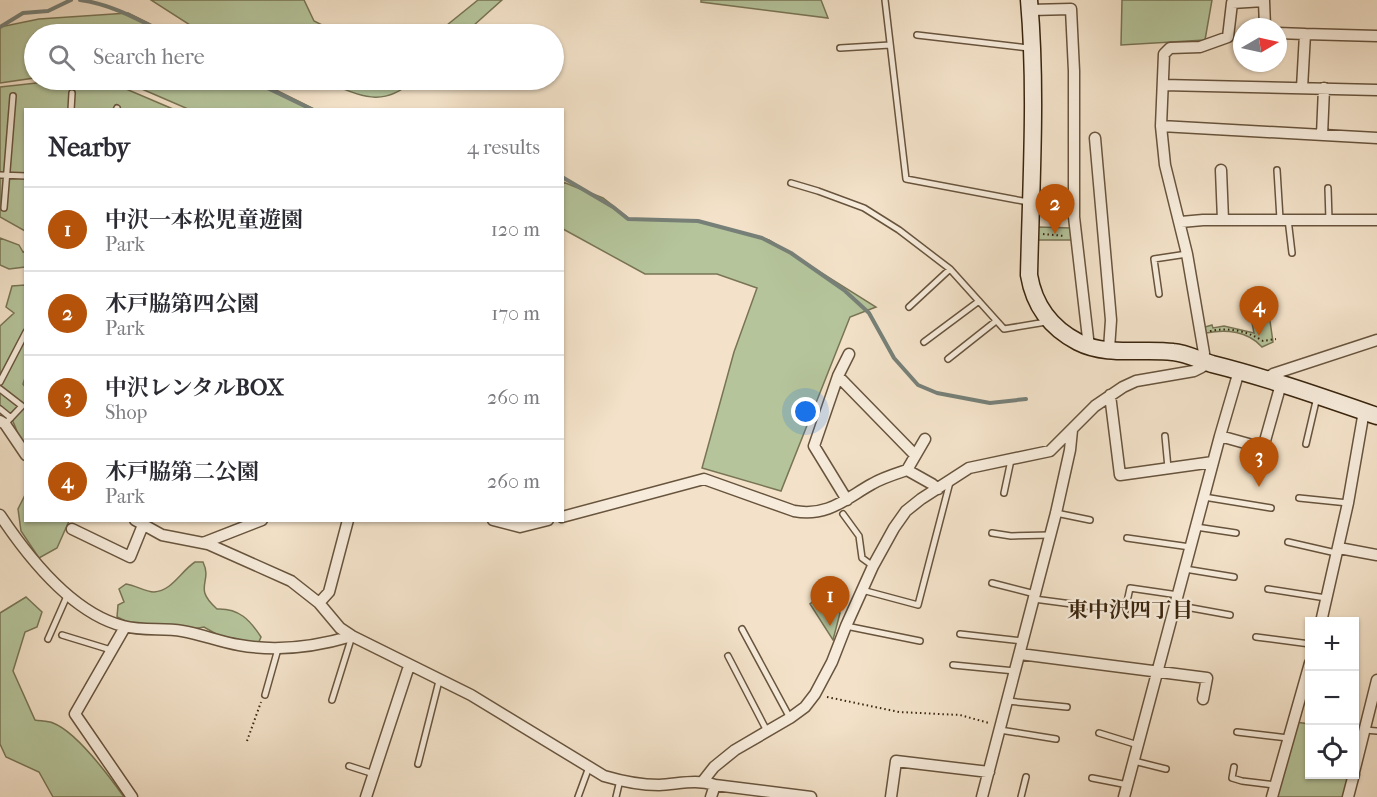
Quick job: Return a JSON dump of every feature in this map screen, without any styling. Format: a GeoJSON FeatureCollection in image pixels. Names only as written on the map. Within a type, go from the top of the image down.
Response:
{"type":"FeatureCollection","features":[{"type":"Feature","properties":{"kind":"street"},"geometry":{"type":"LineString","coordinates":[[703,781],[714,767],[735,750],[790,718],[805,707],[815,694],[832,662],[873,566],[906,511],[969,468],[1050,451],[1095,406],[1110,394],[1136,381],[1199,369],[1204,362],[1201,332],[1181,222],[1165,165],[1161,126],[1164,54],[1170,48],[1200,47],[1228,37],[1232,3],[1264,1],[1265,18]]}},
{"type":"Feature","properties":{"kind":"street"},"geometry":{"type":"LineString","coordinates":[[1089,347],[1077,237],[1073,173],[1074,71],[1071,9],[1029,5],[1033,49],[1029,275],[1037,302],[1050,321],[1089,347],[1174,352],[1274,381],[1371,413],[1322,617]]}},
{"type":"Feature","properties":{"kind":"street"},"geometry":{"type":"LineString","coordinates":[[1287,33],[1377,36]]}},
{"type":"Feature","properties":{"kind":"street"},"geometry":{"type":"LineString","coordinates":[[1302,88],[1305,34]]}},
{"type":"Feature","properties":{"kind":"street"},"geometry":{"type":"LineString","coordinates":[[1163,85],[1377,90]]}},
{"type":"Feature","properties":{"kind":"street"},"geometry":{"type":"LineString","coordinates":[[1322,135],[1324,88]]}},
{"type":"Feature","properties":{"kind":"street"},"geometry":{"type":"LineString","coordinates":[[1161,126],[1377,138]]}},
{"type":"Feature","properties":{"kind":"street"},"geometry":{"type":"LineString","coordinates":[[1095,138],[1111,320],[1109,349]]}},
{"type":"Feature","properties":{"kind":"street"},"geometry":{"type":"LineString","coordinates":[[1221,170],[1223,220]]}},
{"type":"Feature","properties":{"kind":"street"},"geometry":{"type":"LineString","coordinates":[[1181,222],[1284,219],[1377,220]]}},
{"type":"Feature","properties":{"kind":"street"},"geometry":{"type":"LineString","coordinates":[[1220,436],[1263,448],[1274,381],[1273,374],[1377,340]]}},
{"type":"Feature","properties":{"kind":"street"},"geometry":{"type":"LineString","coordinates":[[847,500],[814,446],[838,376],[849,354]]}},
{"type":"Feature","properties":{"kind":"street"},"geometry":{"type":"LineString","coordinates":[[1125,797],[1190,547],[1239,371]]}},
{"type":"Feature","properties":{"kind":"street"},"geometry":{"type":"LineString","coordinates":[[838,376],[915,455]]}},
{"type":"Feature","properties":{"kind":"street"},"geometry":{"type":"LineString","coordinates":[[1110,394],[1120,475],[1213,462]]}},
{"type":"Feature","properties":{"kind":"street"},"geometry":{"type":"LineString","coordinates":[[5,421],[24,452]]}},
{"type":"Feature","properties":{"kind":"street"},"geometry":{"type":"LineString","coordinates":[[982,797],[1056,513],[1070,450],[1071,430]]}},
{"type":"Feature","properties":{"kind":"street"},"geometry":{"type":"LineString","coordinates":[[564,516],[704,479],[807,514],[831,509],[874,482],[907,470],[925,439]]}},
{"type":"Feature","properties":{"kind":"street"},"geometry":{"type":"LineString","coordinates":[[907,470],[938,489]]}},
{"type":"Feature","properties":{"kind":"street"},"geometry":{"type":"LineString","coordinates":[[0,515],[15,538],[48,577],[98,616],[126,627],[182,631],[239,645],[278,649],[329,643],[352,636]]}},
{"type":"Feature","properties":{"kind":"street"},"geometry":{"type":"LineString","coordinates":[[203,543],[257,522]]}},
{"type":"Feature","properties":{"kind":"street"},"geometry":{"type":"LineString","coordinates":[[319,603],[329,592],[347,522]]}},
{"type":"Feature","properties":{"kind":"street"},"geometry":{"type":"LineString","coordinates":[[500,522],[519,527],[540,522]]}},
{"type":"Feature","properties":{"kind":"street"},"geometry":{"type":"LineString","coordinates":[[72,529],[130,557],[139,523],[162,535],[203,543],[291,581],[319,603],[340,628],[352,636],[471,695],[604,776],[657,785],[703,781],[715,785],[804,797]]}},
{"type":"Feature","properties":{"kind":"street"},"geometry":{"type":"LineString","coordinates":[[1338,551],[1377,555]]}},
{"type":"Feature","properties":{"kind":"street"},"geometry":{"type":"LineString","coordinates":[[126,627],[75,714],[132,797]]}},
{"type":"Feature","properties":{"kind":"street"},"geometry":{"type":"LineString","coordinates":[[1020,654],[1207,678],[1203,699]]}},
{"type":"Feature","properties":{"kind":"street"},"geometry":{"type":"LineString","coordinates":[[366,797],[409,666]]}},
{"type":"Feature","properties":{"kind":"street"},"geometry":{"type":"LineString","coordinates":[[1272,797],[1308,671]]}},
{"type":"Feature","properties":{"kind":"street"},"geometry":{"type":"LineString","coordinates":[[1359,753],[1377,680]]}},
{"type":"Feature","properties":{"kind":"street"},"geometry":{"type":"LineString","coordinates":[[891,797],[896,761],[989,772]]}},
{"type":"Feature","properties":{"kind":"street"},"geometry":{"type":"LineString","coordinates":[[1349,797],[1353,779]]}},
{"type":"Feature","properties":{"kind":"street"},"geometry":{"type":"LineString","coordinates":[[711,797],[715,785]]}},
{"type":"Feature","properties":{"kind":"lane"},"geometry":{"type":"LineString","coordinates":[[885,0],[906,179],[1030,203]]}},
{"type":"Feature","properties":{"kind":"lane"},"geometry":{"type":"LineString","coordinates":[[917,35],[1033,49]]}},
{"type":"Feature","properties":{"kind":"lane"},"geometry":{"type":"LineString","coordinates":[[840,48],[890,45]]}},
{"type":"Feature","properties":{"kind":"lane"},"geometry":{"type":"LineString","coordinates":[[71,108],[72,93]]}},
{"type":"Feature","properties":{"kind":"lane"},"geometry":{"type":"LineString","coordinates":[[4,208],[3,175],[13,96]]}},
{"type":"Feature","properties":{"kind":"lane"},"geometry":{"type":"LineString","coordinates":[[1277,170],[1284,219],[1292,253]]}},
{"type":"Feature","properties":{"kind":"lane"},"geometry":{"type":"LineString","coordinates":[[3,175],[24,176]]}},
{"type":"Feature","properties":{"kind":"lane"},"geometry":{"type":"LineString","coordinates":[[791,183],[818,190],[864,208],[899,230],[950,269],[1004,329],[1050,321]]}},
{"type":"Feature","properties":{"kind":"lane"},"geometry":{"type":"LineString","coordinates":[[1328,188],[1329,220]]}},
{"type":"Feature","properties":{"kind":"lane"},"geometry":{"type":"LineString","coordinates":[[1159,294],[1154,260],[1187,254]]}},
{"type":"Feature","properties":{"kind":"lane"},"geometry":{"type":"LineString","coordinates":[[909,307],[950,269]]}},
{"type":"Feature","properties":{"kind":"lane"},"geometry":{"type":"LineString","coordinates":[[924,342],[979,301]]}},
{"type":"Feature","properties":{"kind":"lane"},"geometry":{"type":"LineString","coordinates":[[948,359],[996,321]]}},
{"type":"Feature","properties":{"kind":"lane"},"geometry":{"type":"LineString","coordinates":[[0,382],[24,336]]}},
{"type":"Feature","properties":{"kind":"lane"},"geometry":{"type":"LineString","coordinates":[[0,389],[22,406],[5,421],[0,409]]}},
{"type":"Feature","properties":{"kind":"lane"},"geometry":{"type":"LineString","coordinates":[[1306,444],[1317,395]]}},
{"type":"Feature","properties":{"kind":"lane"},"geometry":{"type":"LineString","coordinates":[[1165,435],[1168,468]]}},
{"type":"Feature","properties":{"kind":"lane"},"geometry":{"type":"LineString","coordinates":[[1004,493],[1012,458]]}},
{"type":"Feature","properties":{"kind":"lane"},"geometry":{"type":"LineString","coordinates":[[862,590],[918,605],[950,481]]}},
{"type":"Feature","properties":{"kind":"lane"},"geometry":{"type":"LineString","coordinates":[[1204,497],[1271,508]]}},
{"type":"Feature","properties":{"kind":"lane"},"geometry":{"type":"LineString","coordinates":[[1299,498],[1348,503]]}},
{"type":"Feature","properties":{"kind":"lane"},"geometry":{"type":"LineString","coordinates":[[1056,513],[1090,520]]}},
{"type":"Feature","properties":{"kind":"lane"},"geometry":{"type":"LineString","coordinates":[[843,514],[859,536],[862,558],[873,566]]}},
{"type":"Feature","properties":{"kind":"lane"},"geometry":{"type":"LineString","coordinates":[[1196,527],[1236,533]]}},
{"type":"Feature","properties":{"kind":"lane"},"geometry":{"type":"LineString","coordinates":[[992,533],[1011,536],[1050,535]]}},
{"type":"Feature","properties":{"kind":"lane"},"geometry":{"type":"LineString","coordinates":[[1127,538],[1190,547]]}},
{"type":"Feature","properties":{"kind":"lane"},"geometry":{"type":"LineString","coordinates":[[1288,542],[1338,551]]}},
{"type":"Feature","properties":{"kind":"lane"},"geometry":{"type":"LineString","coordinates":[[1185,569],[1234,577]]}},
{"type":"Feature","properties":{"kind":"lane"},"geometry":{"type":"LineString","coordinates":[[992,583],[1034,597],[1125,611],[1130,588],[1230,615]]}},
{"type":"Feature","properties":{"kind":"lane"},"geometry":{"type":"LineString","coordinates":[[1268,589],[1328,599]]}},
{"type":"Feature","properties":{"kind":"lane"},"geometry":{"type":"LineString","coordinates":[[48,639],[68,594]]}},
{"type":"Feature","properties":{"kind":"lane"},"geometry":{"type":"LineString","coordinates":[[846,626],[920,641]]}},
{"type":"Feature","properties":{"kind":"lane"},"geometry":{"type":"LineString","coordinates":[[742,629],[790,718]]}},
{"type":"Feature","properties":{"kind":"lane"},"geometry":{"type":"LineString","coordinates":[[960,634],[1023,641]]}},
{"type":"Feature","properties":{"kind":"lane"},"geometry":{"type":"LineString","coordinates":[[62,635],[113,650]]}},
{"type":"Feature","properties":{"kind":"lane"},"geometry":{"type":"LineString","coordinates":[[332,700],[352,636]]}},
{"type":"Feature","properties":{"kind":"lane"},"geometry":{"type":"LineString","coordinates":[[1256,637],[1305,643]]}},
{"type":"Feature","properties":{"kind":"lane"},"geometry":{"type":"LineString","coordinates":[[265,695],[278,649]]}},
{"type":"Feature","properties":{"kind":"lane"},"geometry":{"type":"LineString","coordinates":[[728,656],[767,731]]}},
{"type":"Feature","properties":{"kind":"lane"},"geometry":{"type":"LineString","coordinates":[[953,665],[1015,671]]}},
{"type":"Feature","properties":{"kind":"lane"},"geometry":{"type":"LineString","coordinates":[[418,764],[440,681]]}},
{"type":"Feature","properties":{"kind":"lane"},"geometry":{"type":"LineString","coordinates":[[1007,701],[1067,707]]}},
{"type":"Feature","properties":{"kind":"lane"},"geometry":{"type":"LineString","coordinates":[[1000,727],[1056,739]]}},
{"type":"Feature","properties":{"kind":"lane"},"geometry":{"type":"LineString","coordinates":[[1365,730],[1377,731]]}},
{"type":"Feature","properties":{"kind":"lane"},"geometry":{"type":"LineString","coordinates":[[1237,732],[1288,738]]}},
{"type":"Feature","properties":{"kind":"lane"},"geometry":{"type":"LineString","coordinates":[[1099,733],[1138,745]]}},
{"type":"Feature","properties":{"kind":"lane"},"geometry":{"type":"LineString","coordinates":[[1134,761],[1166,769]]}},
{"type":"Feature","properties":{"kind":"lane"},"geometry":{"type":"LineString","coordinates":[[349,765],[374,774]]}},
{"type":"Feature","properties":{"kind":"lane"},"geometry":{"type":"LineString","coordinates":[[578,797],[589,767]]}},
{"type":"Feature","properties":{"kind":"lane"},"geometry":{"type":"LineString","coordinates":[[1234,768],[1232,778],[1242,782],[1275,784]]}},
{"type":"Feature","properties":{"kind":"lane"},"geometry":{"type":"LineString","coordinates":[[1021,797],[1026,777]]}},
{"type":"Feature","properties":{"kind":"lane"},"geometry":{"type":"LineString","coordinates":[[1092,778],[1128,785]]}},
{"type":"Feature","properties":{"kind":"lane"},"geometry":{"type":"LineString","coordinates":[[616,797],[620,780]]}},
{"type":"Feature","properties":{"kind":"path"},"geometry":{"type":"LineString","coordinates":[[1036,233],[1077,237]]}},
{"type":"Feature","properties":{"kind":"path"},"geometry":{"type":"LineString","coordinates":[[1201,332],[1225,328],[1254,335],[1263,341],[1276,339]]}},
{"type":"Feature","properties":{"kind":"path"},"geometry":{"type":"LineString","coordinates":[[815,694],[899,712],[960,715],[1000,727]]}},
{"type":"Feature","properties":{"kind":"path"},"geometry":{"type":"LineString","coordinates":[[247,741],[265,695]]}},
{"type":"Feature","properties":{"kind":"green space"},"geometry":{"type":"Polygon","coordinates":[[[151,0],[304,0],[314,21],[320,24],[188,24],[151,0]]]}},
{"type":"Feature","properties":{"kind":"green space"},"geometry":{"type":"Polygon","coordinates":[[[478,0],[502,0],[475,24],[448,24],[478,0]]]}},
{"type":"Feature","properties":{"kind":"green space"},"geometry":{"type":"Polygon","coordinates":[[[701,0],[821,0],[828,18],[701,2],[701,0]]]}},
{"type":"Feature","properties":{"kind":"green space"},"geometry":{"type":"Polygon","coordinates":[[[1122,0],[1212,0],[1205,40],[1121,45],[1122,0]]]}},
{"type":"Feature","properties":{"kind":"green space"},"geometry":{"type":"Polygon","coordinates":[[[128,13],[150,24],[24,24],[24,79],[0,83],[0,27],[39,19],[128,13]]]}},
{"type":"Feature","properties":{"kind":"green space"},"geometry":{"type":"Polygon","coordinates":[[[24,84],[24,90],[128,90],[171,108],[24,108],[24,230],[0,217],[0,87],[24,84]]]}},
{"type":"Feature","properties":{"kind":"green space"},"geometry":{"type":"Polygon","coordinates":[[[144,90],[276,90],[312,108],[186,108],[144,90]]]}},
{"type":"Feature","properties":{"kind":"green space"},"geometry":{"type":"Polygon","coordinates":[[[346,90],[400,90],[379,97],[346,90]]]}},
{"type":"Feature","properties":{"kind":"green space"},"geometry":{"type":"Polygon","coordinates":[[[564,182],[603,198],[630,219],[700,221],[769,240],[876,307],[850,317],[781,491],[702,468],[734,352],[757,288],[717,274],[645,274],[564,230],[564,182]]]}},
{"type":"Feature","properties":{"kind":"green space"},"geometry":{"type":"Polygon","coordinates":[[[1038,227],[1072,228],[1074,240],[1037,240],[1038,227]]]}},
{"type":"Feature","properties":{"kind":"green space"},"geometry":{"type":"Polygon","coordinates":[[[0,238],[19,245],[24,252],[24,267],[9,269],[0,265],[0,238]]]}},
{"type":"Feature","properties":{"kind":"green space"},"geometry":{"type":"Polygon","coordinates":[[[24,285],[24,446],[13,421],[0,410],[0,326],[14,313],[6,307],[12,286],[24,285]]]}},
{"type":"Feature","properties":{"kind":"green space"},"geometry":{"type":"Polygon","coordinates":[[[1270,321],[1273,342],[1262,347],[1243,334],[1229,331],[1206,333],[1205,327],[1224,326],[1254,333],[1252,323],[1270,321]]]}},
{"type":"Feature","properties":{"kind":"green space"},"geometry":{"type":"Polygon","coordinates":[[[24,497],[24,522],[69,522],[57,548],[39,558],[21,531],[18,509],[24,497]]]}},
{"type":"Feature","properties":{"kind":"green space"},"geometry":{"type":"Polygon","coordinates":[[[195,562],[203,562],[206,575],[204,590],[210,602],[217,609],[238,613],[248,620],[261,637],[258,644],[218,635],[204,627],[193,629],[130,623],[117,617],[118,605],[124,602],[119,589],[126,584],[151,592],[160,591],[195,562]]]}},
{"type":"Feature","properties":{"kind":"green space"},"geometry":{"type":"Polygon","coordinates":[[[830,587],[839,601],[837,606],[840,613],[833,640],[810,604],[830,587]]]}},
{"type":"Feature","properties":{"kind":"green space"},"geometry":{"type":"Polygon","coordinates":[[[26,597],[42,612],[37,627],[25,632],[13,671],[35,720],[53,723],[72,735],[92,756],[124,797],[53,797],[39,772],[6,757],[0,744],[0,613],[26,597]]]}},
{"type":"Feature","properties":{"kind":"green space"},"geometry":{"type":"Polygon","coordinates":[[[1296,722],[1305,723],[1305,779],[1348,779],[1344,797],[1275,797],[1296,722]]]}},
{"type":"Feature","properties":{"kind":"waterway"},"geometry":{"type":"LineString","coordinates":[[0,27],[23,13],[48,11],[71,0]]}},
{"type":"Feature","properties":{"kind":"waterway"},"geometry":{"type":"LineString","coordinates":[[80,0],[114,9],[147,24]]}},
{"type":"Feature","properties":{"kind":"waterway"},"geometry":{"type":"LineString","coordinates":[[272,90],[309,108]]}},
{"type":"Feature","properties":{"kind":"waterway"},"geometry":{"type":"LineString","coordinates":[[564,178],[613,207],[628,219],[698,221],[762,238],[791,253],[844,290],[869,313],[894,358],[918,385],[937,393],[990,403],[1026,399]]}},
{"type":"Feature","properties":{"kind":"place","name":"木戸脇第四公園"},"geometry":{"type":"Point","coordinates":[1055,234]}},
{"type":"Feature","properties":{"kind":"place","name":"木戸脇第二公園"},"geometry":{"type":"Point","coordinates":[1259,336]}},
{"type":"Feature","properties":{"kind":"place","name":"中沢レンタルBOX"},"geometry":{"type":"Point","coordinates":[1259,487]}},
{"type":"Feature","properties":{"kind":"place","name":"中沢一本松児童遊園"},"geometry":{"type":"Point","coordinates":[830,626]}},
{"type":"Feature","properties":{"kind":"district","name":"東中沢四丁目"},"geometry":{"type":"Point","coordinates":[1130,610]}}]}
